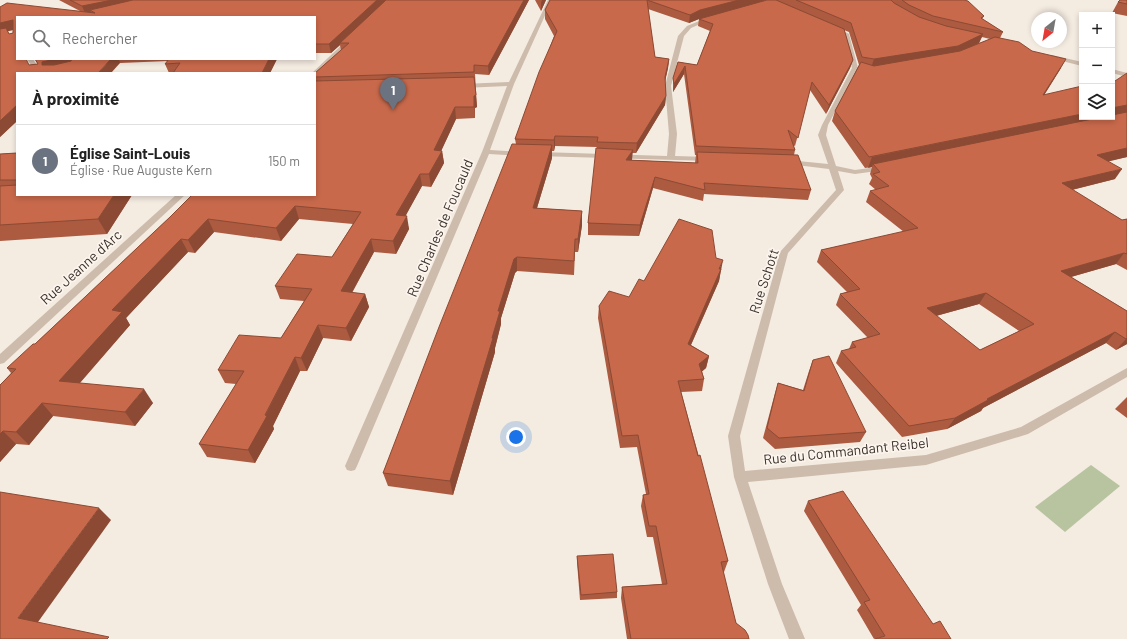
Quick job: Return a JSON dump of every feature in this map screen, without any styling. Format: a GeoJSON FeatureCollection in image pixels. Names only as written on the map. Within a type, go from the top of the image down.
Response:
{"type":"FeatureCollection","features":[{"type":"Feature","properties":{"kind":"street","name":"Rue Charles de Foucauld"},"geometry":{"type":"LineString","coordinates":[[351,466],[486,152],[511,84],[550,0]]}},
{"type":"Feature","properties":{"kind":"street"},"geometry":{"type":"LineString","coordinates":[[671,158],[673,134],[668,86],[681,36],[689,27],[716,16]]}},
{"type":"Feature","properties":{"kind":"street","name":"Rue Schott"},"geometry":{"type":"LineString","coordinates":[[797,639],[775,584],[740,477],[734,436],[784,252],[840,190],[822,135],[825,125],[858,69],[846,34],[824,23]]}},
{"type":"Feature","properties":{"kind":"street"},"geometry":{"type":"LineString","coordinates":[[316,72],[353,37]]}},
{"type":"Feature","properties":{"kind":"street"},"geometry":{"type":"LineString","coordinates":[[1044,55],[1079,63]]}},
{"type":"Feature","properties":{"kind":"street"},"geometry":{"type":"LineString","coordinates":[[31,60],[38,72]]}},
{"type":"Feature","properties":{"kind":"street"},"geometry":{"type":"LineString","coordinates":[[1115,73],[1127,75]]}},
{"type":"Feature","properties":{"kind":"street"},"geometry":{"type":"LineString","coordinates":[[456,86],[511,84]]}},
{"type":"Feature","properties":{"kind":"street"},"geometry":{"type":"LineString","coordinates":[[486,152],[718,160]]}},
{"type":"Feature","properties":{"kind":"street"},"geometry":{"type":"LineString","coordinates":[[782,161],[816,164],[855,172],[891,166]]}},
{"type":"Feature","properties":{"kind":"street","name":"Rue Jeanne d'Arc"},"geometry":{"type":"LineString","coordinates":[[0,360],[180,196]]}},
{"type":"Feature","properties":{"kind":"street","name":"Rue du Commandant Reibel"},"geometry":{"type":"LineString","coordinates":[[740,477],[926,460],[1024,431],[1127,372]]}},
{"type":"Feature","properties":{"kind":"green space"},"geometry":{"type":"Polygon","coordinates":[[[1091,465],[1120,486],[1065,532],[1035,507],[1091,465]]]}},
{"type":"Feature","properties":{"kind":"building"},"geometry":{"type":"Polygon","coordinates":[[[70,0],[112,0],[82,6],[70,0]]]}},
{"type":"Feature","properties":{"kind":"building"},"geometry":{"type":"Polygon","coordinates":[[[133,0],[377,0],[329,44],[316,44],[316,16],[16,16],[16,60],[26,60],[29,65],[38,64],[36,60],[51,60],[42,62],[42,65],[54,65],[72,60],[110,60],[99,72],[16,72],[16,106],[0,121],[0,29],[6,28],[9,34],[13,33],[13,20],[0,23],[0,7],[7,3],[95,13],[90,10],[133,0]]]}},
{"type":"Feature","properties":{"kind":"building"},"geometry":{"type":"Polygon","coordinates":[[[386,0],[524,0],[488,66],[474,65],[474,72],[316,77],[316,72],[349,43],[340,43],[386,0]]]}},
{"type":"Feature","properties":{"kind":"building"},"geometry":{"type":"Polygon","coordinates":[[[550,0],[647,0],[655,57],[669,59],[665,77],[666,96],[637,143],[597,142],[598,137],[555,136],[554,140],[515,139],[539,72],[557,31],[545,10],[550,0]]]}},
{"type":"Feature","properties":{"kind":"building"},"geometry":{"type":"Polygon","coordinates":[[[647,0],[739,0],[700,10],[690,15],[647,0]]]}},
{"type":"Feature","properties":{"kind":"building"},"geometry":{"type":"Polygon","coordinates":[[[767,0],[776,0],[844,29],[853,60],[829,105],[812,82],[798,138],[788,130],[795,150],[696,146],[685,66],[674,84],[673,78],[678,62],[697,65],[713,24],[699,19],[767,0]]]}},
{"type":"Feature","properties":{"kind":"building"},"geometry":{"type":"Polygon","coordinates":[[[796,0],[891,0],[919,17],[946,26],[983,34],[958,46],[874,59],[862,57],[851,23],[796,0]]]}},
{"type":"Feature","properties":{"kind":"building"},"geometry":{"type":"Polygon","coordinates":[[[902,0],[968,1],[984,16],[981,18],[1003,32],[933,16],[909,5],[902,0]]]}},
{"type":"Feature","properties":{"kind":"building"},"geometry":{"type":"Polygon","coordinates":[[[1120,0],[1127,0],[1127,4],[1118,2],[1120,0]]]}},
{"type":"Feature","properties":{"kind":"building"},"geometry":{"type":"Polygon","coordinates":[[[995,37],[1019,42],[1032,51],[1066,59],[1043,95],[1079,87],[1079,115],[869,157],[835,111],[861,62],[874,66],[960,51],[995,37]]]}},
{"type":"Feature","properties":{"kind":"building"},"geometry":{"type":"Polygon","coordinates":[[[168,60],[268,60],[262,72],[174,72],[180,63],[165,64],[168,60]]]}},
{"type":"Feature","properties":{"kind":"building"},"geometry":{"type":"Polygon","coordinates":[[[1127,73],[1127,105],[1115,107],[1115,81],[1127,73]]]}},
{"type":"Feature","properties":{"kind":"building"},"geometry":{"type":"Polygon","coordinates":[[[474,77],[476,95],[474,96],[474,107],[455,107],[434,150],[442,151],[429,174],[420,174],[396,215],[407,216],[393,241],[371,239],[341,291],[365,294],[346,328],[318,325],[301,358],[295,357],[265,415],[267,416],[248,450],[199,444],[244,371],[218,370],[239,335],[281,338],[312,289],[275,286],[297,254],[332,257],[361,212],[295,206],[276,228],[208,219],[188,240],[181,239],[112,310],[122,312],[59,381],[144,389],[125,412],[42,403],[16,432],[3,431],[0,434],[0,385],[16,369],[7,368],[33,344],[35,344],[191,196],[316,196],[316,81],[474,77]]]}},
{"type":"Feature","properties":{"kind":"building"},"geometry":{"type":"Polygon","coordinates":[[[1127,112],[1127,148],[1097,155],[1122,169],[1062,183],[1122,220],[1127,219],[1127,254],[1124,253],[1061,271],[1127,311],[1127,338],[1126,339],[1115,332],[987,399],[988,400],[955,418],[909,426],[841,351],[856,347],[852,342],[880,334],[840,294],[860,289],[821,250],[918,228],[870,191],[889,186],[873,174],[880,172],[873,164],[1087,120],[1115,120],[1115,114],[1127,112]],[[986,293],[927,308],[980,350],[1034,324],[986,293]]]}},
{"type":"Feature","properties":{"kind":"building"},"geometry":{"type":"Polygon","coordinates":[[[512,144],[552,145],[533,208],[582,211],[578,239],[575,239],[574,261],[517,257],[514,259],[498,311],[500,311],[493,338],[450,481],[383,473],[439,327],[512,144]]]}},
{"type":"Feature","properties":{"kind":"building"},"geometry":{"type":"Polygon","coordinates":[[[596,148],[633,150],[626,160],[698,163],[697,152],[798,155],[811,190],[704,183],[705,190],[655,177],[640,225],[588,223],[596,148]]]}},
{"type":"Feature","properties":{"kind":"building"},"geometry":{"type":"Polygon","coordinates":[[[16,153],[16,180],[0,180],[0,154],[16,153]]]}},
{"type":"Feature","properties":{"kind":"building"},"geometry":{"type":"Polygon","coordinates":[[[16,185],[16,196],[113,196],[98,219],[0,225],[0,186],[16,185]]]}},
{"type":"Feature","properties":{"kind":"building"},"geometry":{"type":"Polygon","coordinates":[[[679,219],[712,230],[716,258],[723,260],[719,269],[721,269],[688,344],[709,356],[699,364],[704,379],[678,381],[698,456],[700,455],[728,561],[721,562],[736,623],[745,630],[749,639],[631,639],[622,587],[667,584],[656,526],[649,526],[643,495],[649,494],[638,435],[622,436],[599,306],[609,291],[629,297],[639,279],[644,281],[679,219]]]}},
{"type":"Feature","properties":{"kind":"building"},"geometry":{"type":"Polygon","coordinates":[[[829,356],[866,432],[779,438],[767,428],[778,383],[804,391],[813,360],[829,356]]]}},
{"type":"Feature","properties":{"kind":"building"},"geometry":{"type":"Polygon","coordinates":[[[843,491],[933,624],[940,621],[951,639],[875,639],[885,636],[864,602],[870,600],[808,501],[843,491]]]}},
{"type":"Feature","properties":{"kind":"building"},"geometry":{"type":"Polygon","coordinates":[[[0,492],[99,508],[18,618],[109,637],[107,639],[0,639],[0,492]]]}},
{"type":"Feature","properties":{"kind":"building"},"geometry":{"type":"Polygon","coordinates":[[[613,554],[617,592],[581,595],[577,556],[613,554]]]}},
{"type":"Feature","properties":{"kind":"place","name":"Église Saint-Louis"},"geometry":{"type":"Point","coordinates":[393,110]}}]}
